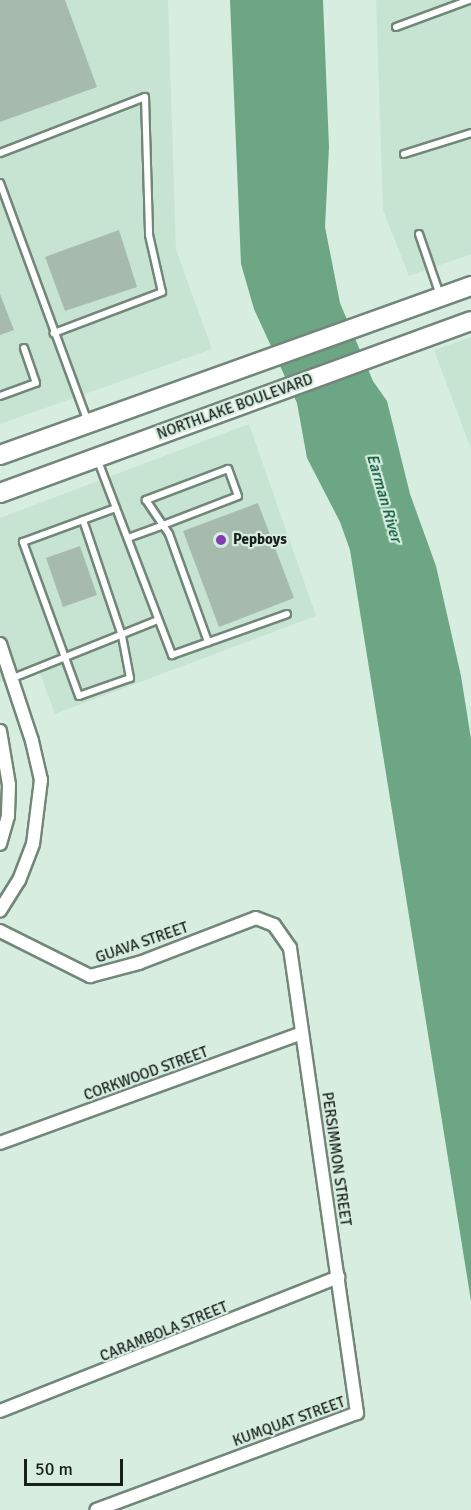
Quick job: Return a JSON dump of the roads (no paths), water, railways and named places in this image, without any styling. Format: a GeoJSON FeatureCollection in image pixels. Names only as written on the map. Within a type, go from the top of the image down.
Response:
{"type":"FeatureCollection","features":[{"type":"Feature","properties":{"kind":"main road"},"geometry":{"type":"LineString","coordinates":[[0,455],[471,286]]}},
{"type":"Feature","properties":{"kind":"main road","name":"NORTHLAKE BOULEVARD"},"geometry":{"type":"LineString","coordinates":[[0,493],[471,321]]}},
{"type":"Feature","properties":{"kind":"street"},"geometry":{"type":"LineString","coordinates":[[0,644],[33,741],[41,780],[41,801],[33,844],[19,880],[0,911]]}},
{"type":"Feature","properties":{"kind":"street"},"geometry":{"type":"LineString","coordinates":[[0,731],[9,785],[8,816],[0,844]]}},
{"type":"Feature","properties":{"kind":"street","name":"GUAVA STREET"},"geometry":{"type":"LineString","coordinates":[[0,931],[90,976],[139,963],[256,918],[265,921]]}},
{"type":"Feature","properties":{"kind":"street","name":"PERSIMMON STREET"},"geometry":{"type":"LineString","coordinates":[[265,921],[281,931],[290,948],[357,1413]]}},
{"type":"Feature","properties":{"kind":"street","name":"CORKWOOD STREET"},"geometry":{"type":"LineString","coordinates":[[0,1143],[302,1033]]}},
{"type":"Feature","properties":{"kind":"street","name":"CARAMBOLA STREET"},"geometry":{"type":"LineString","coordinates":[[0,1412],[189,1340],[338,1277]]}},
{"type":"Feature","properties":{"kind":"street","name":"KUMQUAT STREET"},"geometry":{"type":"LineString","coordinates":[[96,1510],[357,1413]]}},
{"type":"Feature","properties":{"kind":"lane"},"geometry":{"type":"LineString","coordinates":[[396,27],[469,0]]}},
{"type":"Feature","properties":{"kind":"lane"},"geometry":{"type":"LineString","coordinates":[[0,153],[145,96],[149,235],[162,292],[54,333]]}},
{"type":"Feature","properties":{"kind":"lane"},"geometry":{"type":"LineString","coordinates":[[404,154],[471,133]]}},
{"type":"Feature","properties":{"kind":"lane"},"geometry":{"type":"LineString","coordinates":[[0,183],[88,424]]}},
{"type":"Feature","properties":{"kind":"lane"},"geometry":{"type":"LineString","coordinates":[[419,234],[441,297]]}},
{"type":"Feature","properties":{"kind":"lane"},"geometry":{"type":"LineString","coordinates":[[0,396],[36,383],[24,348]]}},
{"type":"Feature","properties":{"kind":"lane"},"geometry":{"type":"LineString","coordinates":[[97,457],[172,655],[287,614]]}},
{"type":"Feature","properties":{"kind":"lane"},"geometry":{"type":"LineString","coordinates":[[128,538],[163,525],[238,496],[228,469],[146,500],[163,525],[208,642]]}},
{"type":"Feature","properties":{"kind":"lane"},"geometry":{"type":"LineString","coordinates":[[83,520],[122,636],[130,678],[79,696],[23,542],[83,520],[116,508]]}},
{"type":"Feature","properties":{"kind":"lane"},"geometry":{"type":"LineString","coordinates":[[13,678],[63,656],[122,636],[158,620]]}},
{"type":"Feature","properties":{"kind":"water","name":"Earman River"},"geometry":{"type":"Polygon","coordinates":[[[230,0],[323,0],[329,147],[325,227],[340,303],[373,381],[387,401],[410,494],[436,566],[461,676],[471,739],[471,1301],[350,550],[340,522],[307,458],[297,403],[254,309],[241,264],[230,0]]]}},
{"type":"Feature","properties":{"kind":"place","name":"Pepboys"},"geometry":{"type":"Point","coordinates":[221,540]}}]}
